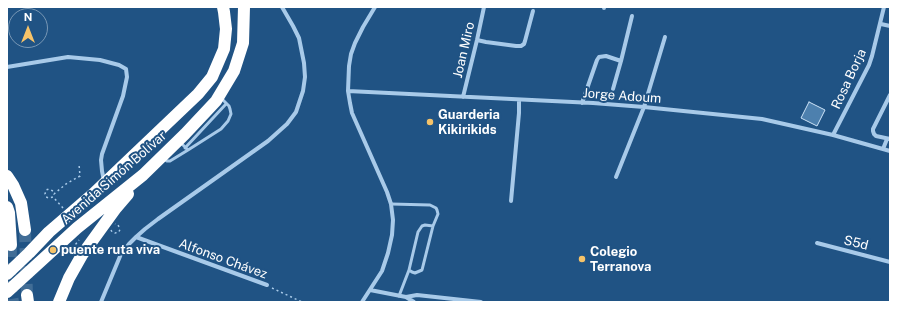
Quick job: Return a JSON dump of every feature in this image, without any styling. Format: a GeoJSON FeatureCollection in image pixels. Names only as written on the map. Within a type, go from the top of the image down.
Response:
{"type":"FeatureCollection","features":[{"type":"Feature","properties":{"kind":"highway","name":"Avenida Simón Bolívar"},"geometry":{"type":"LineString","coordinates":[[8,273],[49,232],[105,182],[198,94],[212,77],[224,49],[226,29],[223,7]]}},
{"type":"Feature","properties":{"kind":"highway","name":"Avenida Simón Bolívar"},"geometry":{"type":"LineString","coordinates":[[7,292],[72,232],[143,175],[161,157],[184,147],[211,106],[223,99],[243,43],[244,7]]}},
{"type":"Feature","properties":{"kind":"highway"},"geometry":{"type":"LineString","coordinates":[[59,302],[69,278],[82,255],[116,208],[130,193],[143,175]]}},
{"type":"Feature","properties":{"kind":"highway"},"geometry":{"type":"LineString","coordinates":[[7,176],[13,185],[20,203],[25,230]]}},
{"type":"Feature","properties":{"kind":"highway"},"geometry":{"type":"LineString","coordinates":[[7,207],[9,213],[11,245]]}},
{"type":"Feature","properties":{"kind":"street"},"geometry":{"type":"LineString","coordinates":[[101,302],[121,254],[145,228],[268,142],[287,124],[296,112],[305,77],[304,63],[299,38],[294,26],[282,7]]}},
{"type":"Feature","properties":{"kind":"street"},"geometry":{"type":"LineString","coordinates":[[362,302],[382,271],[392,235],[393,220],[387,192],[352,113],[348,91],[349,66],[355,43],[362,27],[375,7]]}},
{"type":"Feature","properties":{"kind":"street","name":"Joan Miro"},"geometry":{"type":"LineString","coordinates":[[463,97],[484,7]]}},
{"type":"Feature","properties":{"kind":"street","name":"Rosa Borja"},"geometry":{"type":"LineString","coordinates":[[833,135],[869,66],[881,24],[884,7]]}},
{"type":"Feature","properties":{"kind":"street"},"geometry":{"type":"LineString","coordinates":[[477,40],[516,46],[524,44],[532,11]]}},
{"type":"Feature","properties":{"kind":"street"},"geometry":{"type":"LineString","coordinates":[[613,89],[632,16]]}},
{"type":"Feature","properties":{"kind":"street"},"geometry":{"type":"LineString","coordinates":[[881,24],[890,26]]}},
{"type":"Feature","properties":{"kind":"street"},"geometry":{"type":"LineString","coordinates":[[616,177],[644,107],[665,37]]}},
{"type":"Feature","properties":{"kind":"street"},"geometry":{"type":"LineString","coordinates":[[582,103],[597,60],[606,56],[621,61]]}},
{"type":"Feature","properties":{"kind":"street"},"geometry":{"type":"LineString","coordinates":[[7,67],[68,58],[100,60],[119,65],[126,69],[127,77],[123,96],[102,154],[102,170],[105,182]]}},
{"type":"Feature","properties":{"kind":"street","name":"Jorge Adoum"},"geometry":{"type":"LineString","coordinates":[[348,91],[644,107],[762,119],[833,135],[890,151]]}},
{"type":"Feature","properties":{"kind":"street"},"geometry":{"type":"LineString","coordinates":[[883,150],[889,139],[876,136],[873,131],[890,95]]}},
{"type":"Feature","properties":{"kind":"street"},"geometry":{"type":"LineString","coordinates":[[511,201],[519,100]]}},
{"type":"Feature","properties":{"kind":"street","name":"Alfonso Chávez"},"geometry":{"type":"LineString","coordinates":[[136,237],[267,285]]}},
{"type":"Feature","properties":{"kind":"street","name":"S5d"},"geometry":{"type":"LineString","coordinates":[[817,243],[890,262]]}},
{"type":"Feature","properties":{"kind":"street"},"geometry":{"type":"LineString","coordinates":[[370,290],[406,297],[417,295],[481,302]]}},
{"type":"Feature","properties":{"kind":"street"},"geometry":{"type":"LineString","coordinates":[[406,297],[414,302]]}},
{"type":"Feature","properties":{"kind":"lane"},"geometry":{"type":"LineString","coordinates":[[184,147],[221,129],[228,121],[231,114],[230,109],[223,99]]}},
{"type":"Feature","properties":{"kind":"lane"},"geometry":{"type":"LineString","coordinates":[[390,204],[434,206],[438,214],[433,226],[422,270],[415,273],[409,270]]}},
{"type":"Feature","properties":{"kind":"lane"},"geometry":{"type":"LineString","coordinates":[[399,296],[409,270],[418,232],[422,226],[433,226]]}},
{"type":"Feature","properties":{"kind":"path"},"geometry":{"type":"LineString","coordinates":[[53,197],[46,197],[44,194],[46,190],[49,189],[53,191],[54,194],[66,184],[80,176],[79,164]]}},
{"type":"Feature","properties":{"kind":"path"},"geometry":{"type":"LineString","coordinates":[[110,229],[112,232],[119,232],[120,229],[118,225],[112,225]]}},
{"type":"Feature","properties":{"kind":"path","name":"Alfonso Chávez"},"geometry":{"type":"LineString","coordinates":[[267,285],[302,302]]}},
{"type":"Feature","properties":{"kind":"building"},"geometry":{"type":"Polygon","coordinates":[[[809,102],[825,110],[817,126],[801,118],[809,102]]]}},
{"type":"Feature","properties":{"kind":"tunnel"},"geometry":{"type":"LineString","coordinates":[[25,230],[27,295]]}},
{"type":"Feature","properties":{"kind":"tunnel"},"geometry":{"type":"LineString","coordinates":[[11,245],[10,284],[13,302]]}},
{"type":"Feature","properties":{"kind":"place","name":"Guarderia Kikirikids"},"geometry":{"type":"Point","coordinates":[430,122]}},
{"type":"Feature","properties":{"kind":"place","name":"puente ruta viva"},"geometry":{"type":"Point","coordinates":[53,250]}},
{"type":"Feature","properties":{"kind":"place","name":"Colegio Terranova"},"geometry":{"type":"Point","coordinates":[582,259]}}]}
